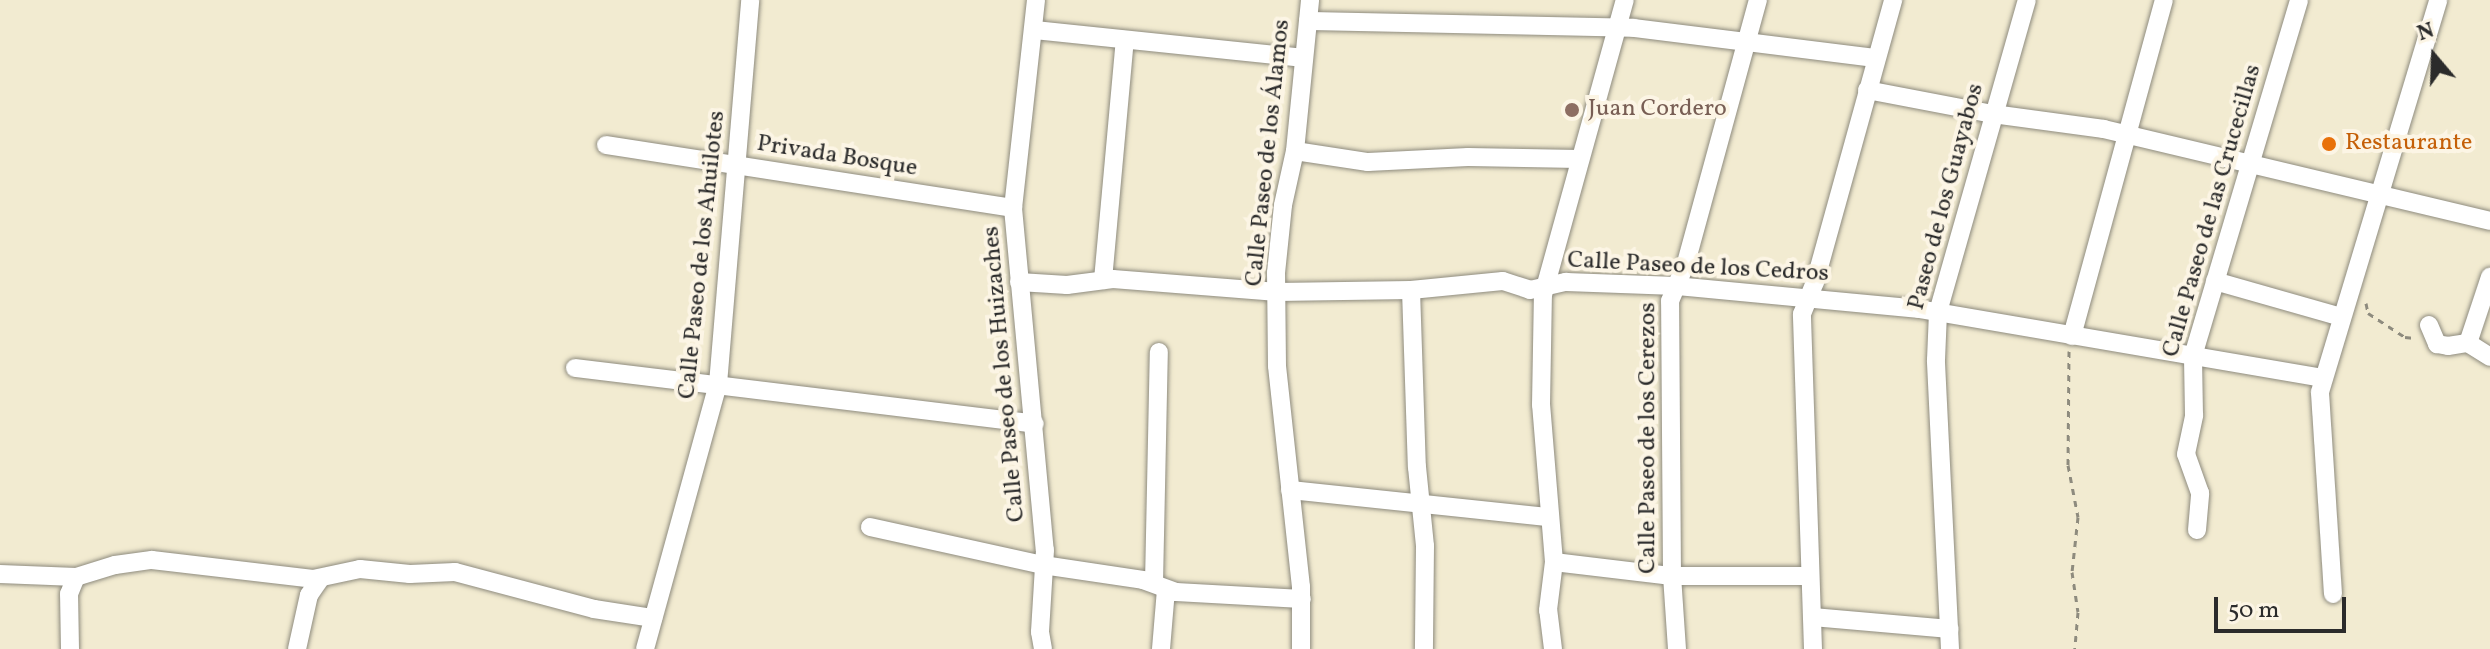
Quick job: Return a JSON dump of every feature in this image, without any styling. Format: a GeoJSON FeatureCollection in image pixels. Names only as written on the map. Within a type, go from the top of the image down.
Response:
{"type":"FeatureCollection","features":[{"type":"Feature","properties":{"kind":"street","name":"Calle Paseo de los Ahuilotes"},"geometry":{"type":"LineString","coordinates":[[645,649],[718,384],[750,0]]}},
{"type":"Feature","properties":{"kind":"street","name":"Calle Paseo de los Huizaches"},"geometry":{"type":"LineString","coordinates":[[1036,0],[1013,208],[1035,424],[1043,565],[1043,649]]}},
{"type":"Feature","properties":{"kind":"street","name":"Calle Paseo de los Álamos"},"geometry":{"type":"LineString","coordinates":[[1301,649],[1302,599],[1277,366],[1277,292],[1283,205],[1295,151],[1310,0]]}},
{"type":"Feature","properties":{"kind":"street"},"geometry":{"type":"LineString","coordinates":[[1553,649],[1548,610],[1554,562],[1541,405],[1544,287],[1625,0]]}},
{"type":"Feature","properties":{"kind":"street","name":"Calle Paseo de los Cerezos"},"geometry":{"type":"LineString","coordinates":[[1677,649],[1672,576],[1670,307],[1686,263],[1758,0]]}},
{"type":"Feature","properties":{"kind":"street"},"geometry":{"type":"LineString","coordinates":[[1813,649],[1801,322],[1893,0]]}},
{"type":"Feature","properties":{"kind":"street","name":"Paseo de los Guayabos"},"geometry":{"type":"LineString","coordinates":[[1950,649],[1936,360],[1938,312],[2027,0]]}},
{"type":"Feature","properties":{"kind":"street"},"geometry":{"type":"LineString","coordinates":[[2072,336],[2164,0]]}},
{"type":"Feature","properties":{"kind":"street","name":"Calle Paseo de las Crucecillas"},"geometry":{"type":"LineString","coordinates":[[2197,530],[2200,493],[2186,454],[2194,415],[2193,356],[2299,0]]}},
{"type":"Feature","properties":{"kind":"street"},"geometry":{"type":"LineString","coordinates":[[2333,594],[2319,412],[2322,378],[2438,0]]}},
{"type":"Feature","properties":{"kind":"street"},"geometry":{"type":"LineString","coordinates":[[1308,21],[1617,29],[1747,41],[1876,58]]}},
{"type":"Feature","properties":{"kind":"street"},"geometry":{"type":"LineString","coordinates":[[1034,30],[1303,58]]}},
{"type":"Feature","properties":{"kind":"street"},"geometry":{"type":"LineString","coordinates":[[1103,280],[1125,40]]}},
{"type":"Feature","properties":{"kind":"street"},"geometry":{"type":"LineString","coordinates":[[1867,90],[1993,114],[2126,134],[2490,221]]}},
{"type":"Feature","properties":{"kind":"street","name":"Privada Bosque"},"geometry":{"type":"LineString","coordinates":[[606,145],[1013,208]]}},
{"type":"Feature","properties":{"kind":"street"},"geometry":{"type":"LineString","coordinates":[[1295,151],[1368,162],[1468,157],[1579,159]]}},
{"type":"Feature","properties":{"kind":"street"},"geometry":{"type":"LineString","coordinates":[[2468,343],[2490,277]]}},
{"type":"Feature","properties":{"kind":"street","name":"Calle Paseo de los Cedros"},"geometry":{"type":"LineString","coordinates":[[1019,282],[1067,285],[1103,280],[1277,292],[1411,290],[1503,281],[1530,290],[1566,282],[1676,286],[1938,312],[2322,378]]}},
{"type":"Feature","properties":{"kind":"street"},"geometry":{"type":"LineString","coordinates":[[2215,281],[2341,317]]}},
{"type":"Feature","properties":{"kind":"street"},"geometry":{"type":"LineString","coordinates":[[1411,290],[1425,546],[1424,649]]}},
{"type":"Feature","properties":{"kind":"street"},"geometry":{"type":"LineString","coordinates":[[2432,332],[2442,346],[2468,343],[2490,357]]}},
{"type":"Feature","properties":{"kind":"street"},"geometry":{"type":"LineString","coordinates":[[1159,352],[1161,649]]}},
{"type":"Feature","properties":{"kind":"street"},"geometry":{"type":"LineString","coordinates":[[575,368],[1035,424]]}},
{"type":"Feature","properties":{"kind":"street"},"geometry":{"type":"LineString","coordinates":[[1290,490],[1548,517]]}},
{"type":"Feature","properties":{"kind":"street"},"geometry":{"type":"LineString","coordinates":[[870,527],[1043,565],[1160,586],[1302,599]]}},
{"type":"Feature","properties":{"kind":"street"},"geometry":{"type":"LineString","coordinates":[[0,574],[76,577],[115,565],[152,560],[320,579],[360,569],[410,574],[455,572],[594,609],[653,618]]}},
{"type":"Feature","properties":{"kind":"street"},"geometry":{"type":"LineString","coordinates":[[1554,562],[1672,576],[1810,576]]}},
{"type":"Feature","properties":{"kind":"street"},"geometry":{"type":"LineString","coordinates":[[70,649],[69,594],[76,577]]}},
{"type":"Feature","properties":{"kind":"street"},"geometry":{"type":"LineString","coordinates":[[297,649],[309,595],[320,579]]}},
{"type":"Feature","properties":{"kind":"street"},"geometry":{"type":"LineString","coordinates":[[1813,617],[1949,629]]}},
{"type":"Feature","properties":{"kind":"path"},"geometry":{"type":"LineString","coordinates":[[2348,297],[2365,302],[2368,313],[2405,337],[2432,332]]}},
{"type":"Feature","properties":{"kind":"path"},"geometry":{"type":"LineString","coordinates":[[2072,336],[2068,358],[2068,453],[2078,517],[2072,572],[2078,612],[2075,649]]}},
{"type":"Feature","properties":{"kind":"place","name":"Juan Cordero"},"geometry":{"type":"Point","coordinates":[1572,110]}},
{"type":"Feature","properties":{"kind":"place","name":"Restaurante"},"geometry":{"type":"Point","coordinates":[2329,144]}}]}
